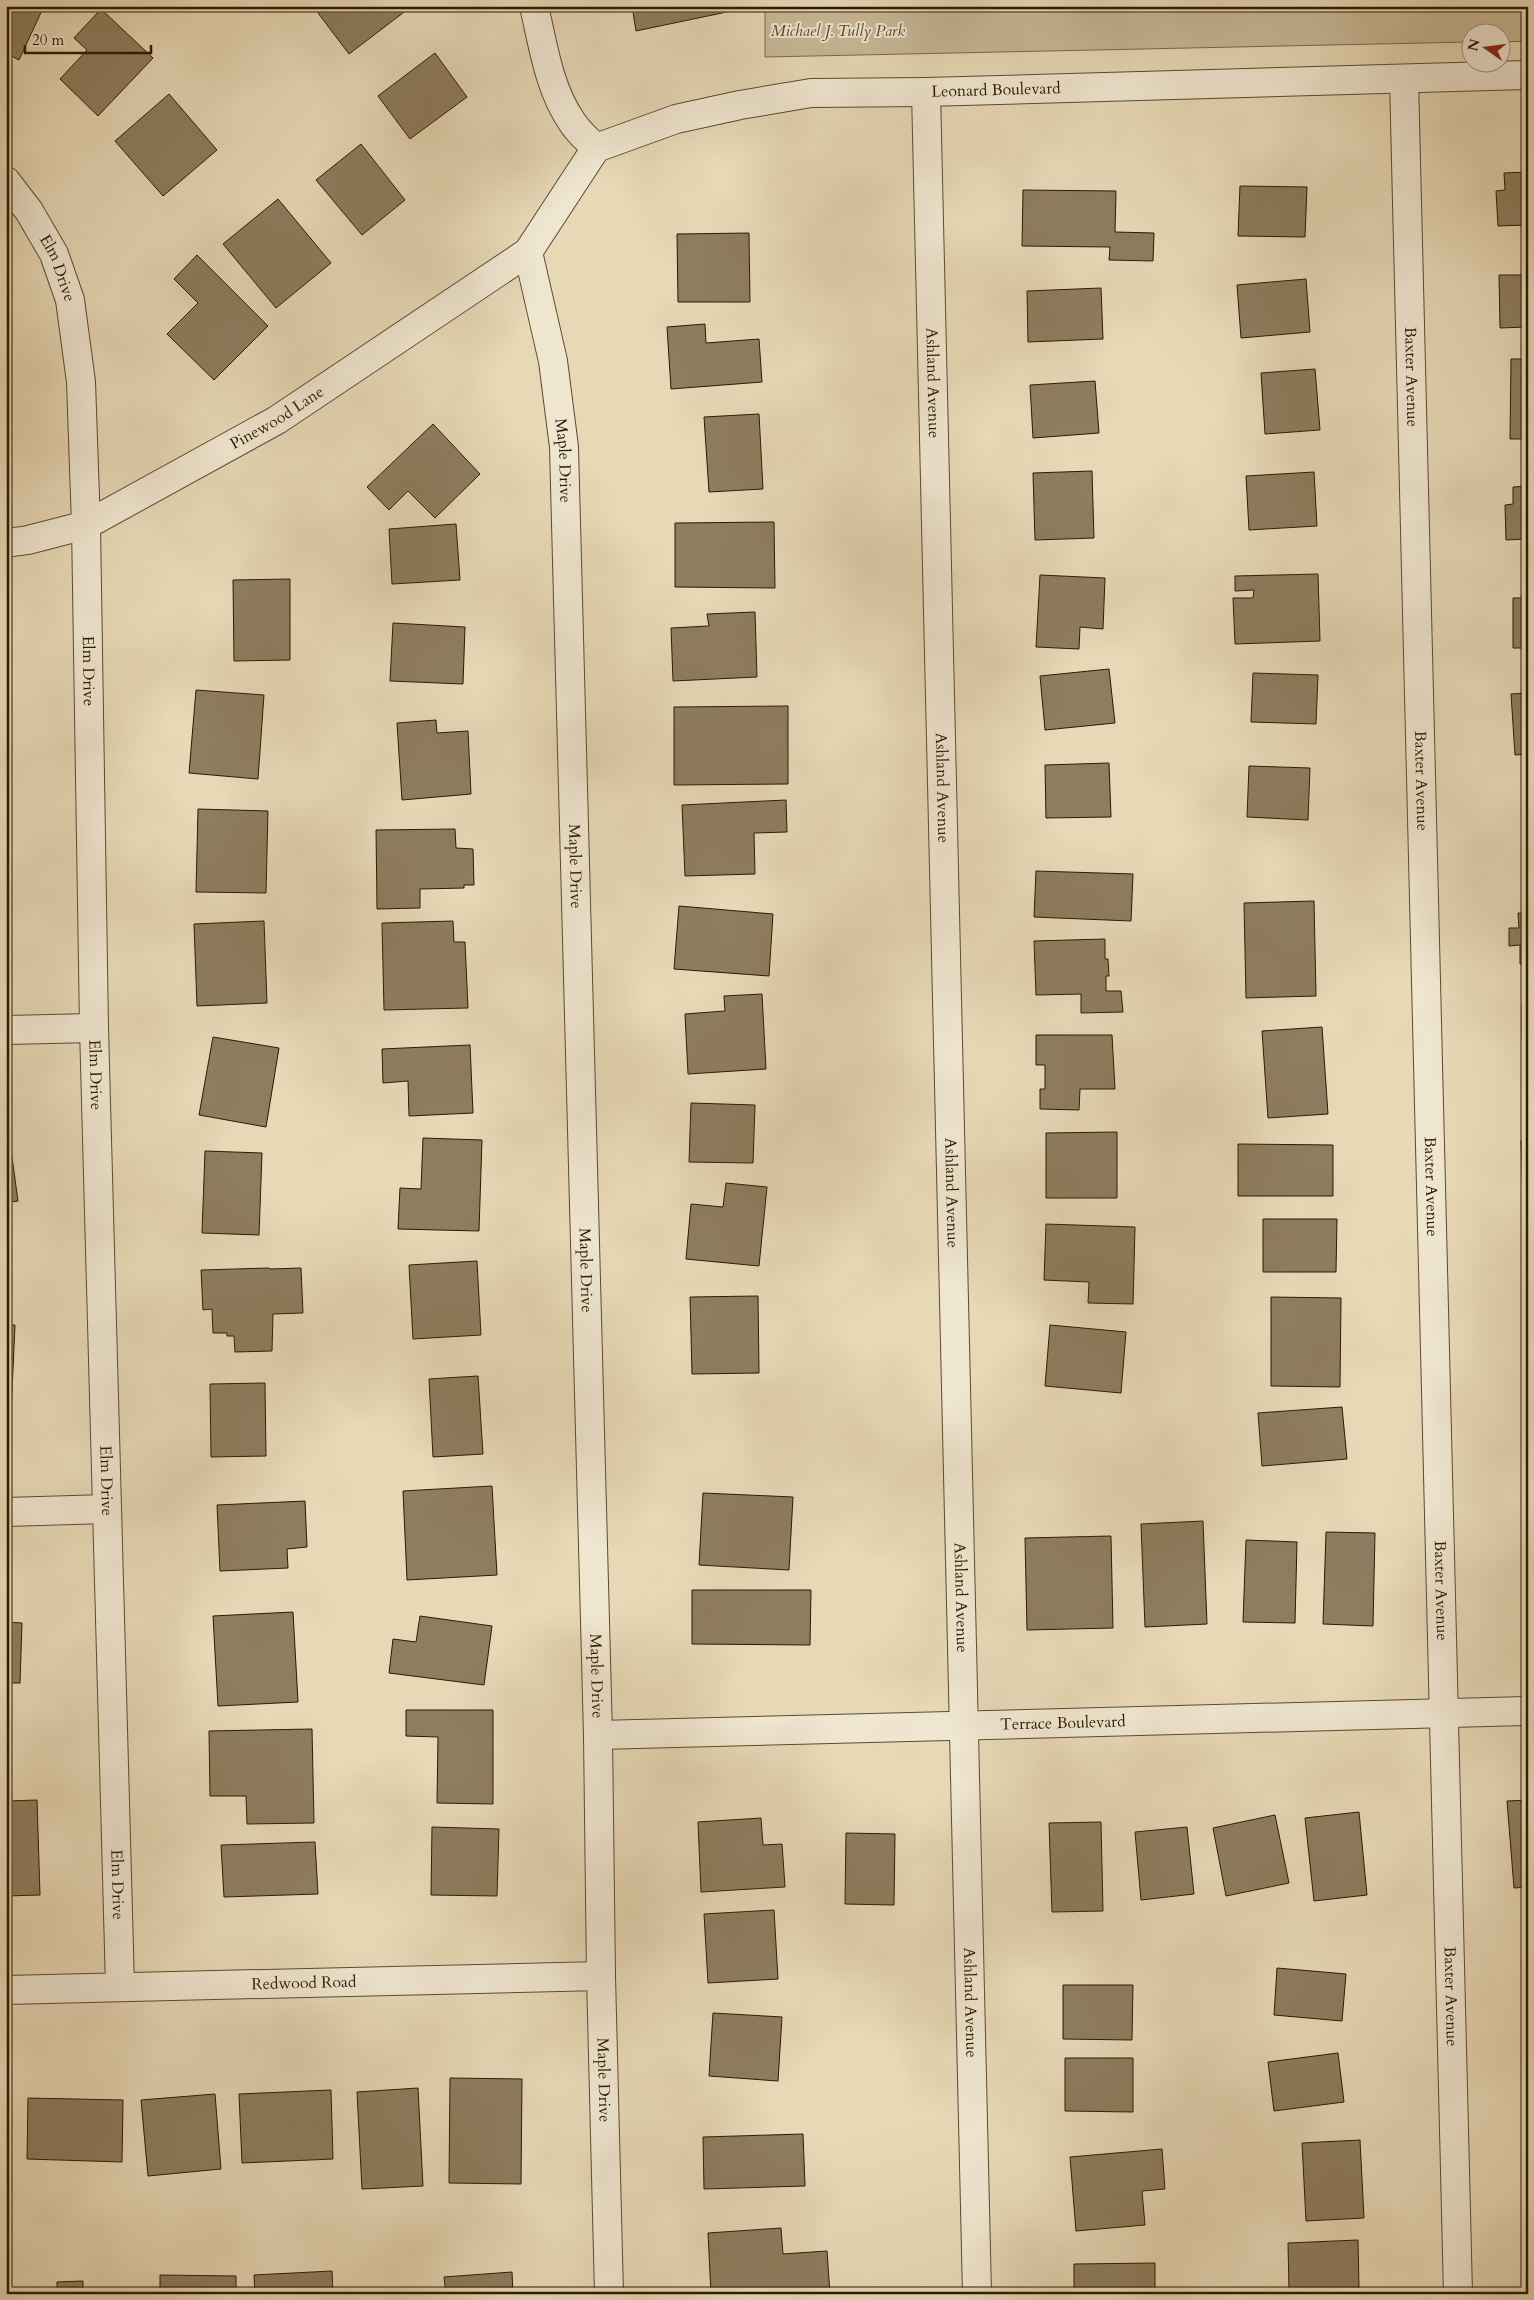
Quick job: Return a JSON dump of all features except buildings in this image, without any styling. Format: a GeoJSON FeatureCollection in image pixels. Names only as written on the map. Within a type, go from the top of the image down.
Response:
{"type":"FeatureCollection","features":[{"type":"Feature","properties":{"kind":"street"},"geometry":{"type":"LineString","coordinates":[[528,252],[596,148],[573,124],[560,100],[551,75],[534,6]]}},
{"type":"Feature","properties":{"kind":"street","name":"Leonard Boulevard"},"geometry":{"type":"LineString","coordinates":[[596,148],[676,119],[740,105],[810,93],[926,92],[1528,75]]}},
{"type":"Feature","properties":{"kind":"street","name":"Baxter Avenue"},"geometry":{"type":"LineString","coordinates":[[1404,79],[1458,2294]]}},
{"type":"Feature","properties":{"kind":"street","name":"Ashland Avenue"},"geometry":{"type":"LineString","coordinates":[[926,92],[977,2294]]}},
{"type":"Feature","properties":{"kind":"street","name":"Elm Drive"},"geometry":{"type":"LineString","coordinates":[[6,181],[29,211],[54,254],[70,300],[81,382],[86,525],[94,1028],[120,1987]]}},
{"type":"Feature","properties":{"kind":"street","name":"Pinewood Lane"},"geometry":{"type":"LineString","coordinates":[[6,543],[28,540],[86,525],[277,420],[528,252]]}},
{"type":"Feature","properties":{"kind":"street","name":"Maple Drive"},"geometry":{"type":"LineString","coordinates":[[528,252],[552,361],[564,447],[598,1735],[601,1976],[609,2294]]}},
{"type":"Feature","properties":{"kind":"street"},"geometry":{"type":"LineString","coordinates":[[6,1030],[94,1028]]}},
{"type":"Feature","properties":{"kind":"street"},"geometry":{"type":"LineString","coordinates":[[6,1512],[107,1509]]}},
{"type":"Feature","properties":{"kind":"street","name":"Terrace Boulevard"},"geometry":{"type":"LineString","coordinates":[[598,1735],[1528,1711]]}},
{"type":"Feature","properties":{"kind":"street","name":"Redwood Road"},"geometry":{"type":"LineString","coordinates":[[6,1990],[601,1976]]}},
{"type":"Feature","properties":{"kind":"green space","name":"Michael J. Tully Park"},"geometry":{"type":"Polygon","coordinates":[[[765,6],[1528,6],[1528,41],[1512,42],[1512,22],[1462,22],[1462,42],[765,57],[765,6]]]}}]}
